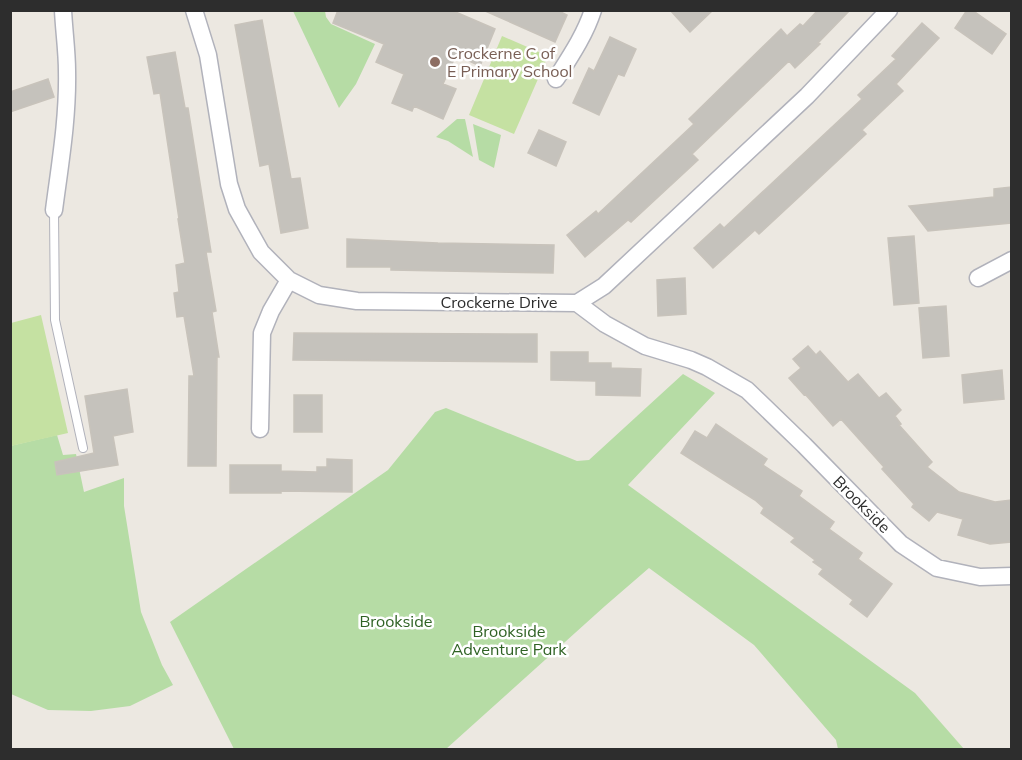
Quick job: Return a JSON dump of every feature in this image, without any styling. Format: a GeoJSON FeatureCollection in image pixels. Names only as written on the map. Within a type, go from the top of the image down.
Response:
{"type":"FeatureCollection","features":[{"type":"Feature","properties":{"kind":"street"},"geometry":{"type":"LineString","coordinates":[[54,210],[66,114],[67,71],[63,10]]}},
{"type":"Feature","properties":{"kind":"street","name":"Crockerne Drive"},"geometry":{"type":"LineString","coordinates":[[194,10],[208,55],[229,184],[237,209],[261,252],[289,280],[319,295],[357,301],[577,303],[604,286],[790,112],[889,10]]}},
{"type":"Feature","properties":{"kind":"street"},"geometry":{"type":"LineString","coordinates":[[556,78],[573,54],[593,10]]}},
{"type":"Feature","properties":{"kind":"street"},"geometry":{"type":"LineString","coordinates":[[978,278],[1011,260]]}},
{"type":"Feature","properties":{"kind":"street"},"geometry":{"type":"LineString","coordinates":[[260,429],[262,333],[271,311],[289,280]]}},
{"type":"Feature","properties":{"kind":"street","name":"Brookside"},"geometry":{"type":"LineString","coordinates":[[577,303],[605,324],[645,345],[699,363],[747,390],[902,544],[937,568],[980,577],[1011,576]]}},
{"type":"Feature","properties":{"kind":"lane"},"geometry":{"type":"LineString","coordinates":[[54,210],[55,320],[83,447]]}},
{"type":"Feature","properties":{"kind":"green space"},"geometry":{"type":"Polygon","coordinates":[[[293,11],[325,11],[331,24],[375,44],[356,84],[339,108],[293,11]]]}},
{"type":"Feature","properties":{"kind":"green space"},"geometry":{"type":"Polygon","coordinates":[[[502,36],[548,56],[514,134],[469,115],[502,36]]]}},
{"type":"Feature","properties":{"kind":"green space"},"geometry":{"type":"Polygon","coordinates":[[[457,119],[465,119],[473,157],[448,141],[436,137],[457,119]]]}},
{"type":"Feature","properties":{"kind":"green space"},"geometry":{"type":"Polygon","coordinates":[[[473,124],[501,135],[494,168],[479,160],[473,124]]]}},
{"type":"Feature","properties":{"kind":"green space"},"geometry":{"type":"Polygon","coordinates":[[[41,315],[68,433],[11,446],[11,323],[41,315]]]}},
{"type":"Feature","properties":{"kind":"green space","name":"Brookside"},"geometry":{"type":"Polygon","coordinates":[[[683,374],[715,393],[628,485],[915,693],[964,749],[838,749],[836,740],[754,645],[649,568],[446,749],[234,749],[170,622],[388,470],[435,412],[446,408],[577,461],[589,460],[683,374]]]}},
{"type":"Feature","properties":{"kind":"green space"},"geometry":{"type":"Polygon","coordinates":[[[57,435],[63,455],[76,454],[84,492],[124,478],[124,506],[141,612],[162,665],[173,685],[130,706],[91,711],[48,710],[11,694],[10,446],[57,435]]]}},
{"type":"Feature","properties":{"kind":"building"},"geometry":{"type":"Polygon","coordinates":[[[338,10],[451,10],[495,29],[480,66],[456,55],[443,84],[456,89],[443,119],[414,106],[412,111],[392,103],[404,74],[376,62],[384,44],[333,23],[338,10]]]}},
{"type":"Feature","properties":{"kind":"building"},"geometry":{"type":"Polygon","coordinates":[[[483,10],[557,10],[567,15],[555,42],[483,10]]]}},
{"type":"Feature","properties":{"kind":"building"},"geometry":{"type":"Polygon","coordinates":[[[670,10],[713,10],[690,32],[670,10]]]}},
{"type":"Feature","properties":{"kind":"building"},"geometry":{"type":"Polygon","coordinates":[[[818,10],[850,10],[795,68],[789,61],[692,154],[698,160],[631,222],[628,220],[585,257],[567,235],[596,211],[598,214],[694,124],[689,119],[781,29],[787,36],[800,24],[803,26],[818,10]]]}},
{"type":"Feature","properties":{"kind":"building"},"geometry":{"type":"Polygon","coordinates":[[[967,10],[972,10],[1006,34],[992,54],[955,28],[967,10]]]}},
{"type":"Feature","properties":{"kind":"building"},"geometry":{"type":"Polygon","coordinates":[[[262,20],[291,179],[300,178],[308,228],[281,233],[269,164],[260,166],[235,25],[262,20]]]}},
{"type":"Feature","properties":{"kind":"building"},"geometry":{"type":"Polygon","coordinates":[[[922,23],[939,38],[896,84],[903,91],[862,130],[866,134],[800,196],[759,234],[755,230],[713,268],[694,248],[720,224],[724,228],[862,99],[858,95],[896,59],[892,56],[922,23]]]}},
{"type":"Feature","properties":{"kind":"building"},"geometry":{"type":"Polygon","coordinates":[[[610,37],[636,49],[624,76],[618,74],[599,115],[573,103],[589,68],[594,71],[610,37]]]}},
{"type":"Feature","properties":{"kind":"building"},"geometry":{"type":"Polygon","coordinates":[[[175,52],[185,108],[188,108],[211,252],[206,252],[216,311],[212,312],[219,357],[217,357],[216,466],[188,466],[189,376],[194,376],[184,316],[177,317],[174,293],[179,292],[176,265],[185,263],[160,93],[154,94],[147,57],[175,52]]]}},
{"type":"Feature","properties":{"kind":"building"},"geometry":{"type":"Polygon","coordinates":[[[48,79],[54,97],[10,112],[10,92],[48,79]]]}},
{"type":"Feature","properties":{"kind":"building"},"geometry":{"type":"Polygon","coordinates":[[[539,130],[566,142],[556,166],[528,153],[539,130]]]}},
{"type":"Feature","properties":{"kind":"building"},"geometry":{"type":"Polygon","coordinates":[[[1011,187],[1011,223],[928,231],[909,206],[994,197],[994,189],[1011,187]]]}},
{"type":"Feature","properties":{"kind":"building"},"geometry":{"type":"Polygon","coordinates":[[[914,236],[919,303],[894,305],[888,238],[914,236]]]}},
{"type":"Feature","properties":{"kind":"building"},"geometry":{"type":"Polygon","coordinates":[[[347,239],[554,245],[553,273],[347,267],[347,239]]]}},
{"type":"Feature","properties":{"kind":"building"},"geometry":{"type":"Polygon","coordinates":[[[685,278],[686,314],[658,316],[657,280],[685,278]]]}},
{"type":"Feature","properties":{"kind":"building"},"geometry":{"type":"Polygon","coordinates":[[[946,306],[949,356],[923,358],[919,308],[946,306]]]}},
{"type":"Feature","properties":{"kind":"building"},"geometry":{"type":"Polygon","coordinates":[[[294,333],[537,334],[537,362],[293,360],[294,333]]]}},
{"type":"Feature","properties":{"kind":"building"},"geometry":{"type":"Polygon","coordinates":[[[808,346],[816,355],[820,351],[848,382],[858,374],[879,398],[886,393],[901,410],[895,416],[901,424],[899,425],[932,462],[927,467],[959,492],[995,502],[1011,500],[1011,542],[990,544],[958,535],[963,519],[937,512],[929,521],[912,507],[914,504],[841,419],[833,426],[789,378],[801,368],[793,359],[808,346]]]}},
{"type":"Feature","properties":{"kind":"building"},"geometry":{"type":"Polygon","coordinates":[[[551,352],[588,352],[588,363],[611,363],[611,368],[641,369],[640,396],[596,395],[596,381],[551,380],[551,352]]]}},
{"type":"Feature","properties":{"kind":"building"},"geometry":{"type":"Polygon","coordinates":[[[1002,370],[1004,399],[964,403],[962,375],[1002,370]]]}},
{"type":"Feature","properties":{"kind":"building"},"geometry":{"type":"Polygon","coordinates":[[[127,389],[133,432],[113,436],[118,465],[57,475],[55,462],[94,453],[85,396],[127,389]]]}},
{"type":"Feature","properties":{"kind":"building"},"geometry":{"type":"Polygon","coordinates":[[[294,395],[322,395],[322,432],[294,432],[294,395]]]}},
{"type":"Feature","properties":{"kind":"building"},"geometry":{"type":"Polygon","coordinates":[[[716,424],[767,459],[763,465],[802,491],[799,496],[834,522],[829,529],[862,553],[858,559],[892,584],[867,617],[850,604],[853,600],[819,574],[823,569],[791,542],[795,538],[761,513],[764,508],[755,500],[681,453],[695,431],[707,438],[716,424]]]}},
{"type":"Feature","properties":{"kind":"building"},"geometry":{"type":"Polygon","coordinates":[[[327,459],[352,460],[352,492],[230,493],[230,465],[281,465],[281,471],[317,472],[317,467],[327,467],[327,459]]]}},
{"type":"Feature","properties":{"kind":"place","name":"Crockerne C of E Primary School"},"geometry":{"type":"Point","coordinates":[435,62]}},
{"type":"Feature","properties":{"kind":"park label","name":"Brookside Adventure Park"},"geometry":{"type":"Point","coordinates":[509,640]}}]}
